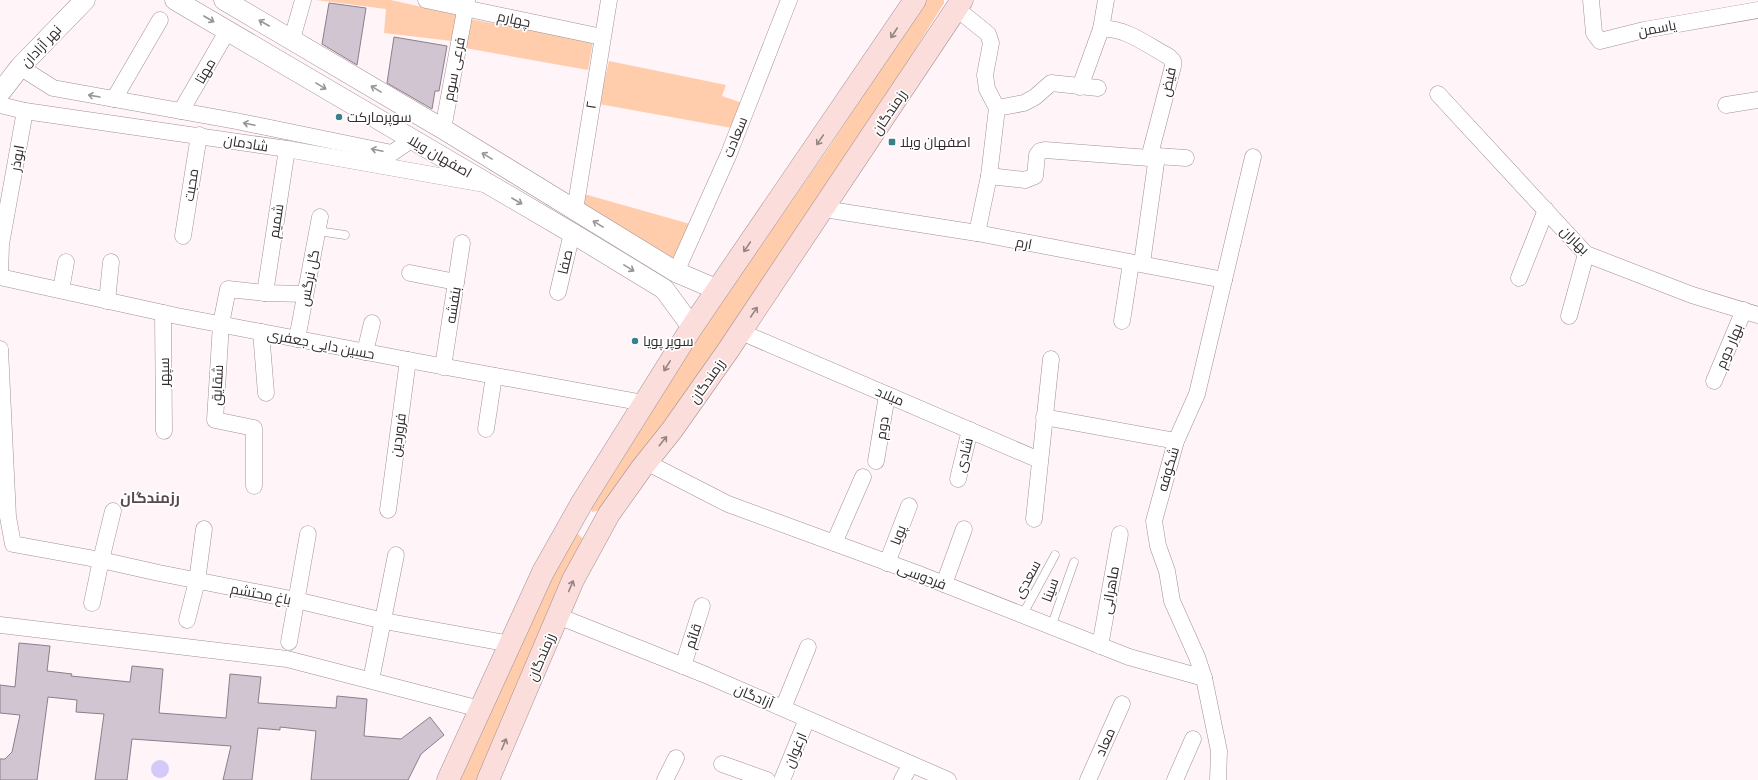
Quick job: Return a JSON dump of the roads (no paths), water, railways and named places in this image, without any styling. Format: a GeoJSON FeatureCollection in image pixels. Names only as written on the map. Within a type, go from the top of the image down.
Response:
{"type":"FeatureCollection","features":[{"type":"Feature","properties":{"kind":"main road"},"geometry":{"type":"LineString","coordinates":[[448,780],[543,572],[583,501],[692,327],[915,0]]}},
{"type":"Feature","properties":{"kind":"main road","name":"رزمندگان"},"geometry":{"type":"LineString","coordinates":[[494,778],[573,580],[608,514],[646,462],[672,430],[741,332],[960,3]]}},
{"type":"Feature","properties":{"kind":"street","name":"نهر آزادان"},"geometry":{"type":"LineString","coordinates":[[0,93],[20,67],[85,0]]}},
{"type":"Feature","properties":{"kind":"street","name":"اصفهان ویلا"},"geometry":{"type":"LineString","coordinates":[[175,0],[228,30],[411,140],[572,232],[664,289],[692,327]]}},
{"type":"Feature","properties":{"kind":"street","name":"اصفهان ویلا"},"geometry":{"type":"LineString","coordinates":[[224,0],[443,129],[676,272],[718,290]]}},
{"type":"Feature","properties":{"kind":"street"},"geometry":{"type":"LineString","coordinates":[[292,39],[303,0]]}},
{"type":"Feature","properties":{"kind":"street","name":"چهارم"},"geometry":{"type":"LineString","coordinates":[[426,0],[466,4],[602,37]]}},
{"type":"Feature","properties":{"kind":"street","name":"۲"},"geometry":{"type":"LineString","coordinates":[[575,210],[609,0]]}},
{"type":"Feature","properties":{"kind":"street","name":"سعادت"},"geometry":{"type":"LineString","coordinates":[[676,272],[728,156],[789,0]]}},
{"type":"Feature","properties":{"kind":"street"},"geometry":{"type":"LineString","coordinates":[[1080,86],[1101,29],[1106,0]]}},
{"type":"Feature","properties":{"kind":"street","name":"یاسمن"},"geometry":{"type":"LineString","coordinates":[[1591,0],[1594,33],[1600,41],[1644,30],[1758,10]]}},
{"type":"Feature","properties":{"kind":"street"},"geometry":{"type":"LineString","coordinates":[[960,3],[988,34],[991,43],[985,75],[987,89],[997,108],[989,176],[977,233]]}},
{"type":"Feature","properties":{"kind":"street","name":"فرعی سوم"},"geometry":{"type":"LineString","coordinates":[[443,129],[466,4]]}},
{"type":"Feature","properties":{"kind":"street"},"geometry":{"type":"LineString","coordinates":[[114,99],[160,20]]}},
{"type":"Feature","properties":{"kind":"street","name":"فیض"},"geometry":{"type":"LineString","coordinates":[[1101,29],[1112,28],[1128,34],[1168,56],[1173,61],[1153,157]]}},
{"type":"Feature","properties":{"kind":"street","name":"مهتا"},"geometry":{"type":"LineString","coordinates":[[181,111],[228,30]]}},
{"type":"Feature","properties":{"kind":"street","name":"شادمان"},"geometry":{"type":"LineString","coordinates":[[20,67],[53,88],[181,111],[392,153],[411,140]]}},
{"type":"Feature","properties":{"kind":"street"},"geometry":{"type":"LineString","coordinates":[[997,108],[1024,103],[1035,97],[1051,83],[1098,88]]}},
{"type":"Feature","properties":{"kind":"street","name":"بهاران"},"geometry":{"type":"LineString","coordinates":[[1438,94],[1586,254],[1692,295],[1751,312]]}},
{"type":"Feature","properties":{"kind":"street"},"geometry":{"type":"LineString","coordinates":[[1726,105],[1758,100]]}},
{"type":"Feature","properties":{"kind":"street","name":"شادمان"},"geometry":{"type":"LineString","coordinates":[[0,105],[25,111],[199,135],[287,149],[490,186]]}},
{"type":"Feature","properties":{"kind":"street","name":"ابوذر"},"geometry":{"type":"LineString","coordinates":[[0,277],[1,244],[25,111]]}},
{"type":"Feature","properties":{"kind":"street","name":"محبت"},"geometry":{"type":"LineString","coordinates":[[183,236],[199,135]]}},
{"type":"Feature","properties":{"kind":"street","name":"شمیم"},"geometry":{"type":"LineString","coordinates":[[264,293],[287,149]]}},
{"type":"Feature","properties":{"kind":"street"},"geometry":{"type":"LineString","coordinates":[[989,176],[1025,180],[1031,178],[1035,176],[1037,155],[1040,151],[1045,150],[1186,158]]}},
{"type":"Feature","properties":{"kind":"street"},"geometry":{"type":"LineString","coordinates":[[1122,321],[1136,263],[1153,157]]}},
{"type":"Feature","properties":{"kind":"street","name":"شکوفه"},"geometry":{"type":"LineString","coordinates":[[1218,780],[1219,751],[1204,678],[1197,657],[1172,601],[1167,571],[1158,546],[1154,521],[1176,441],[1197,394],[1253,157]]}},
{"type":"Feature","properties":{"kind":"street","name":"ارم"},"geometry":{"type":"LineString","coordinates":[[824,209],[977,233],[1224,280]]}},
{"type":"Feature","properties":{"kind":"street"},"geometry":{"type":"LineString","coordinates":[[1519,278],[1546,210]]}},
{"type":"Feature","properties":{"kind":"street","name":"گل نرگس"},"geometry":{"type":"LineString","coordinates":[[297,339],[319,224]]}},
{"type":"Feature","properties":{"kind":"street","name":"صفا"},"geometry":{"type":"LineString","coordinates":[[558,292],[572,232]]}},
{"type":"Feature","properties":{"kind":"street","name":"بنفشه"},"geometry":{"type":"LineString","coordinates":[[443,367],[462,243]]}},
{"type":"Feature","properties":{"kind":"street"},"geometry":{"type":"LineString","coordinates":[[1569,316],[1586,254]]}},
{"type":"Feature","properties":{"kind":"street"},"geometry":{"type":"LineString","coordinates":[[61,290],[66,262]]}},
{"type":"Feature","properties":{"kind":"street"},"geometry":{"type":"LineString","coordinates":[[107,301],[111,262]]}},
{"type":"Feature","properties":{"kind":"street"},"geometry":{"type":"LineString","coordinates":[[410,273],[456,282]]}},
{"type":"Feature","properties":{"kind":"street","name":"حسین دایی جعفری"},"geometry":{"type":"LineString","coordinates":[[0,277],[163,313],[443,367],[644,403]]}},
{"type":"Feature","properties":{"kind":"street"},"geometry":{"type":"LineString","coordinates":[[221,324],[228,289],[264,293],[305,294]]}},
{"type":"Feature","properties":{"kind":"street","name":"بهار دوم"},"geometry":{"type":"LineString","coordinates":[[1714,381],[1751,312]]}},
{"type":"Feature","properties":{"kind":"street","name":"سپهر"},"geometry":{"type":"LineString","coordinates":[[163,313],[164,431]]}},
{"type":"Feature","properties":{"kind":"street"},"geometry":{"type":"LineString","coordinates":[[365,352],[372,323]]}},
{"type":"Feature","properties":{"kind":"street","name":"شقایق"},"geometry":{"type":"LineString","coordinates":[[221,324],[215,420],[254,428],[254,486]]}},
{"type":"Feature","properties":{"kind":"street"},"geometry":{"type":"LineString","coordinates":[[261,332],[266,393]]}},
{"type":"Feature","properties":{"kind":"street","name":"میلاد"},"geometry":{"type":"LineString","coordinates":[[741,332],[1039,460]]}},
{"type":"Feature","properties":{"kind":"street"},"geometry":{"type":"LineString","coordinates":[[0,349],[4,516]]}},
{"type":"Feature","properties":{"kind":"street"},"geometry":{"type":"LineString","coordinates":[[1034,519],[1039,460],[1051,359]]}},
{"type":"Feature","properties":{"kind":"street","name":"فروردین"},"geometry":{"type":"LineString","coordinates":[[388,510],[408,360]]}},
{"type":"Feature","properties":{"kind":"street"},"geometry":{"type":"LineString","coordinates":[[486,429],[494,376]]}},
{"type":"Feature","properties":{"kind":"street","name":"دوم"},"geometry":{"type":"LineString","coordinates":[[876,461],[887,395]]}},
{"type":"Feature","properties":{"kind":"street"},"geometry":{"type":"LineString","coordinates":[[1044,417],[1176,441]]}},
{"type":"Feature","properties":{"kind":"street","name":"شادی"},"geometry":{"type":"LineString","coordinates":[[958,479],[970,430]]}},
{"type":"Feature","properties":{"kind":"street","name":"فردوسی"},"geometry":{"type":"LineString","coordinates":[[646,462],[728,504],[944,584],[1129,658],[1204,678]]}},
{"type":"Feature","properties":{"kind":"street"},"geometry":{"type":"LineString","coordinates":[[834,543],[863,477]]}},
{"type":"Feature","properties":{"kind":"street","name":"پویا"},"geometry":{"type":"LineString","coordinates":[[887,563],[909,506]]}},
{"type":"Feature","properties":{"kind":"street"},"geometry":{"type":"LineString","coordinates":[[92,603],[113,511]]}},
{"type":"Feature","properties":{"kind":"street","name":"باغ محتشم"},"geometry":{"type":"LineString","coordinates":[[4,516],[13,544],[101,560],[197,581],[296,600],[384,621],[510,644]]}},
{"type":"Feature","properties":{"kind":"street"},"geometry":{"type":"LineString","coordinates":[[186,620],[197,581],[204,529]]}},
{"type":"Feature","properties":{"kind":"street"},"geometry":{"type":"LineString","coordinates":[[944,584],[964,529]]}},
{"type":"Feature","properties":{"kind":"street"},"geometry":{"type":"LineString","coordinates":[[289,642],[308,534]]}},
{"type":"Feature","properties":{"kind":"street","name":"ماهرانی"},"geometry":{"type":"LineString","coordinates":[[1100,646],[1120,534]]}},
{"type":"Feature","properties":{"kind":"street"},"geometry":{"type":"LineString","coordinates":[[372,675],[396,555]]}},
{"type":"Feature","properties":{"kind":"street","name":"قائم"},"geometry":{"type":"LineString","coordinates":[[683,666],[702,606]]}},
{"type":"Feature","properties":{"kind":"street","name":"آزادگان"},"geometry":{"type":"LineString","coordinates":[[558,616],[783,708],[948,780]]}},
{"type":"Feature","properties":{"kind":"street"},"geometry":{"type":"LineString","coordinates":[[0,626],[287,659],[480,709]]}},
{"type":"Feature","properties":{"kind":"street"},"geometry":{"type":"LineString","coordinates":[[783,708],[808,647]]}},
{"type":"Feature","properties":{"kind":"street","name":"معاد"},"geometry":{"type":"LineString","coordinates":[[1088,780],[1122,704]]}},
{"type":"Feature","properties":{"kind":"street","name":"ارغوان"},"geometry":{"type":"LineString","coordinates":[[782,780],[807,719]]}},
{"type":"Feature","properties":{"kind":"street"},"geometry":{"type":"LineString","coordinates":[[1175,780],[1193,739]]}},
{"type":"Feature","properties":{"kind":"street"},"geometry":{"type":"LineString","coordinates":[[665,780],[676,758]]}},
{"type":"Feature","properties":{"kind":"street"},"geometry":{"type":"LineString","coordinates":[[722,764],[767,780]]}},
{"type":"Feature","properties":{"kind":"street"},"geometry":{"type":"LineString","coordinates":[[902,780],[911,764]]}},
{"type":"Feature","properties":{"kind":"lane"},"geometry":{"type":"LineString","coordinates":[[319,224],[345,235]]}},
{"type":"Feature","properties":{"kind":"lane","name":"سعدی"},"geometry":{"type":"LineString","coordinates":[[1022,616],[1056,555]]}},
{"type":"Feature","properties":{"kind":"lane","name":"سینا"},"geometry":{"type":"LineString","coordinates":[[1051,627],[1074,562]]}},
{"type":"Feature","properties":{"kind":"place","name":"سوپرمارکت"},"geometry":{"type":"Point","coordinates":[339,117]}},
{"type":"Feature","properties":{"kind":"place","name":"اصفهان ویلا"},"geometry":{"type":"Point","coordinates":[892,142]}},
{"type":"Feature","properties":{"kind":"place","name":"سوپر پویا"},"geometry":{"type":"Point","coordinates":[635,341]}},
{"type":"Feature","properties":{"kind":"district","name":"رزمندگان"},"geometry":{"type":"Point","coordinates":[150,497]}}]}
